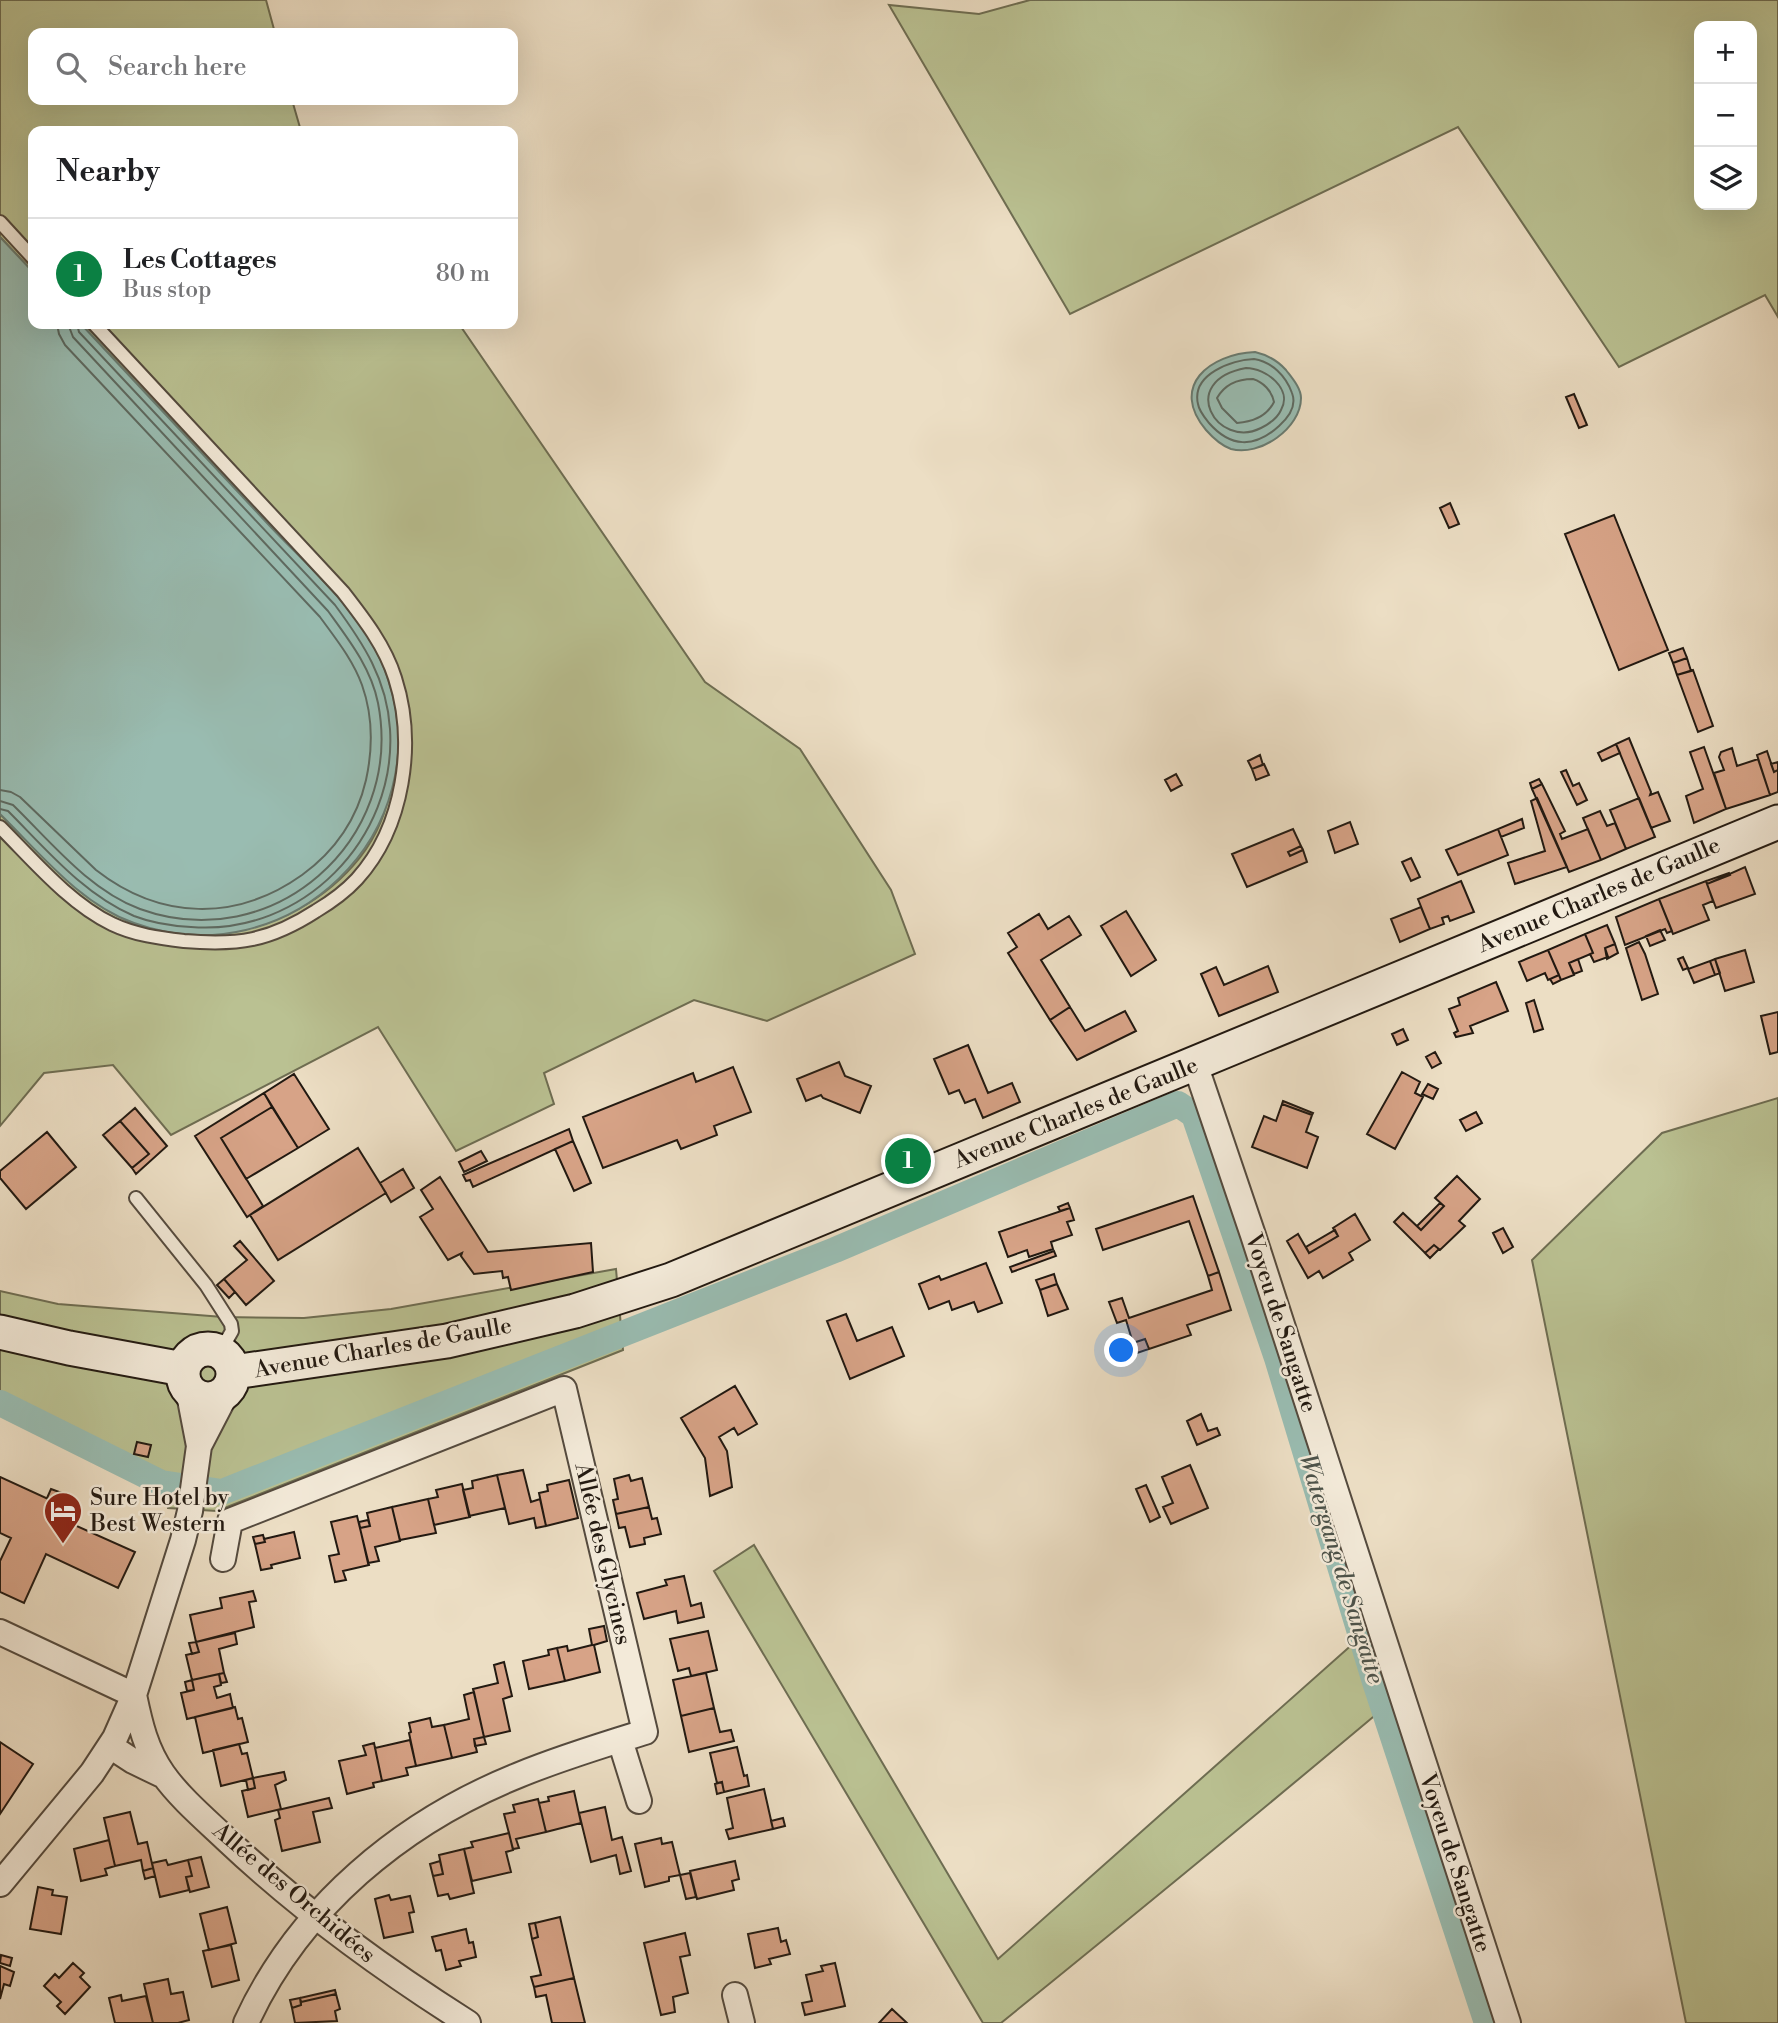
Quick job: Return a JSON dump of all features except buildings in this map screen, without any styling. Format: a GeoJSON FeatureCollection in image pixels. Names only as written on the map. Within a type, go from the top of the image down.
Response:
{"type":"FeatureCollection","features":[{"type":"Feature","properties":{"kind":"main road","name":"Avenue Charles de Gaulle"},"geometry":{"type":"LineString","coordinates":[[227,1372],[420,1346],[528,1323],[613,1299],[749,1249],[1778,822]]}},
{"type":"Feature","properties":{"kind":"main road","name":"Avenue Charles de Gaulle"},"geometry":{"type":"LineString","coordinates":[[0,1332],[186,1379]]}},
{"type":"Feature","properties":{"kind":"main road","name":"Avenue Charles de Gaulle"},"geometry":{"type":"LineString","coordinates":[[212,1349],[227,1372],[221,1397],[209,1400],[197,1397],[186,1379],[189,1358],[199,1350],[212,1349]]}},
{"type":"Feature","properties":{"kind":"street","name":"Voyeu de Sangatte"},"geometry":{"type":"LineString","coordinates":[[1195,1064],[1508,2023]]}},
{"type":"Feature","properties":{"kind":"street"},"geometry":{"type":"LineString","coordinates":[[0,1884],[83,1785],[110,1746],[134,1695],[183,1540],[198,1456],[227,1372]]}},
{"type":"Feature","properties":{"kind":"street"},"geometry":{"type":"LineString","coordinates":[[186,1379],[198,1456]]}},
{"type":"Feature","properties":{"kind":"street","name":"Allée des Glycines"},"geometry":{"type":"LineString","coordinates":[[223,1559],[230,1521],[564,1389],[645,1732],[516,1776],[460,1803],[372,1862],[313,1916],[276,1967],[246,2023]]}},
{"type":"Feature","properties":{"kind":"street"},"geometry":{"type":"LineString","coordinates":[[0,1632],[134,1695]]}},
{"type":"Feature","properties":{"kind":"street","name":"Allée des Orchidées"},"geometry":{"type":"LineString","coordinates":[[134,1695],[144,1739],[164,1776],[243,1854],[313,1916],[368,1958],[468,2023]]}},
{"type":"Feature","properties":{"kind":"street"},"geometry":{"type":"LineString","coordinates":[[620,1740],[639,1801]]}},
{"type":"Feature","properties":{"kind":"street","name":"Allée des Orchidées"},"geometry":{"type":"LineString","coordinates":[[110,1746],[132,1761],[164,1776]]}},
{"type":"Feature","properties":{"kind":"street"},"geometry":{"type":"LineString","coordinates":[[735,1995],[742,2023]]}},
{"type":"Feature","properties":{"kind":"lane"},"geometry":{"type":"LineString","coordinates":[[0,222],[28,253]]}},
{"type":"Feature","properties":{"kind":"lane"},"geometry":{"type":"LineString","coordinates":[[0,827],[82,905],[112,924],[151,937],[227,943],[281,931],[337,897],[358,878],[379,848],[394,815],[401,782],[406,747],[403,712],[396,679],[368,623],[344,592],[99,329]]}},
{"type":"Feature","properties":{"kind":"lane"},"geometry":{"type":"LineString","coordinates":[[136,1198],[206,1285],[230,1324],[232,1331],[227,1372]]}},
{"type":"Feature","properties":{"kind":"green space"},"geometry":{"type":"Polygon","coordinates":[[[0,0],[266,0],[274,28],[28,28],[28,105],[293,105],[300,126],[28,126],[28,267],[0,237],[0,0]]]}},
{"type":"Feature","properties":{"kind":"green space"},"geometry":{"type":"Polygon","coordinates":[[[1030,0],[1778,0],[1778,317],[1765,295],[1619,367],[1458,127],[1070,314],[889,5],[979,14],[1030,0]]]}},
{"type":"Feature","properties":{"kind":"green space"},"geometry":{"type":"Polygon","coordinates":[[[86,329],[462,329],[705,682],[800,749],[891,890],[915,954],[767,1021],[694,1000],[544,1073],[554,1104],[456,1151],[378,1027],[171,1135],[113,1065],[44,1073],[0,1126],[0,814],[60,874],[93,901],[130,922],[168,933],[208,935],[249,928],[288,914],[323,893],[353,865],[376,832],[389,794],[391,771],[387,677],[380,657],[368,637],[340,600],[86,329]]]}},
{"type":"Feature","properties":{"kind":"green space"},"geometry":{"type":"Polygon","coordinates":[[[1778,1098],[1778,2023],[1686,2023],[1532,1260],[1662,1133],[1778,1098]]]}},
{"type":"Feature","properties":{"kind":"green space"},"geometry":{"type":"Polygon","coordinates":[[[616,1269],[623,1350],[217,1511],[168,1508],[164,1476],[0,1392],[0,1291],[58,1304],[223,1317],[304,1318],[391,1309],[616,1269]]]}},
{"type":"Feature","properties":{"kind":"green space"},"geometry":{"type":"Polygon","coordinates":[[[754,1545],[998,1959],[1355,1642],[1379,1712],[1001,2023],[983,2023],[714,1571],[754,1545]]]}},
{"type":"Feature","properties":{"kind":"water"},"geometry":{"type":"Polygon","coordinates":[[[0,237],[28,267],[28,329],[86,329],[351,613],[378,654],[387,676],[398,734],[392,788],[371,837],[338,879],[296,911],[246,930],[191,935],[134,923],[114,914],[62,876],[0,814],[0,237]]]}},
{"type":"Feature","properties":{"kind":"water"},"geometry":{"type":"Polygon","coordinates":[[[1255,352],[1272,358],[1286,370],[1300,391],[1299,409],[1294,420],[1277,438],[1254,449],[1231,449],[1211,436],[1196,414],[1192,400],[1193,387],[1200,375],[1210,366],[1238,354],[1255,352]]]}},
{"type":"Feature","properties":{"kind":"waterway","name":"Watergang de Sangatte"},"geometry":{"type":"LineString","coordinates":[[0,1403],[161,1483],[222,1492],[835,1250],[1178,1104],[1194,1115],[1277,1358],[1375,1682],[1487,2023]]}},
{"type":"Feature","properties":{"kind":"place","name":"Les Cottages"},"geometry":{"type":"Point","coordinates":[908,1161]}},
{"type":"Feature","properties":{"kind":"place","name":"Sure Hotel by Best Western"},"geometry":{"type":"Point","coordinates":[63,1545]}}]}
